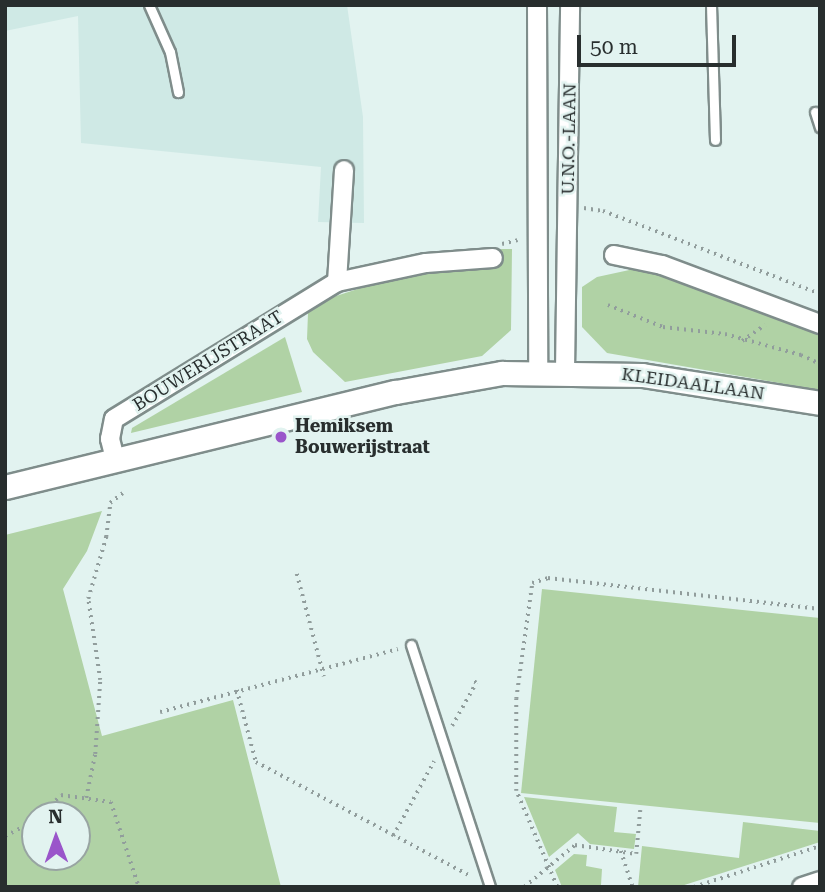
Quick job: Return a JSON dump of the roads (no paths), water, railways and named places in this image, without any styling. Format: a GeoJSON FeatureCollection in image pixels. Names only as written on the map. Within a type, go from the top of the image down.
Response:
{"type":"FeatureCollection","features":[{"type":"Feature","properties":{"kind":"street","name":"U.N.O.-LAAN"},"geometry":{"type":"LineString","coordinates":[[537,5],[538,371]]}},
{"type":"Feature","properties":{"kind":"street","name":"U.N.O.-LAAN"},"geometry":{"type":"LineString","coordinates":[[565,371],[570,5]]}},
{"type":"Feature","properties":{"kind":"street"},"geometry":{"type":"LineString","coordinates":[[337,282],[344,170]]}},
{"type":"Feature","properties":{"kind":"street"},"geometry":{"type":"LineString","coordinates":[[537,235],[568,231]]}},
{"type":"Feature","properties":{"kind":"street"},"geometry":{"type":"LineString","coordinates":[[614,256],[662,265],[820,324]]}},
{"type":"Feature","properties":{"kind":"street","name":"BOUWERIJSTRAAT"},"geometry":{"type":"LineString","coordinates":[[115,459],[110,439],[114,419],[337,282],[404,266],[493,258]]}},
{"type":"Feature","properties":{"kind":"street"},"geometry":{"type":"LineString","coordinates":[[5,487],[396,392],[481,376],[565,371]]}},
{"type":"Feature","properties":{"kind":"street","name":"KLEIDAALLAAN"},"geometry":{"type":"LineString","coordinates":[[565,371],[685,380],[820,403]]}},
{"type":"Feature","properties":{"kind":"street"},"geometry":{"type":"LineString","coordinates":[[802,887],[820,881]]}},
{"type":"Feature","properties":{"kind":"lane"},"geometry":{"type":"LineString","coordinates":[[149,5],[170,52],[178,92]]}},
{"type":"Feature","properties":{"kind":"lane"},"geometry":{"type":"LineString","coordinates":[[711,5],[715,140]]}},
{"type":"Feature","properties":{"kind":"lane"},"geometry":{"type":"LineString","coordinates":[[815,112],[820,127]]}},
{"type":"Feature","properties":{"kind":"lane"},"geometry":{"type":"LineString","coordinates":[[411,645],[490,887]]}},
{"type":"Feature","properties":{"kind":"place","name":"Hemiksem Bouwerijstraat"},"geometry":{"type":"Point","coordinates":[281,437]}}]}
